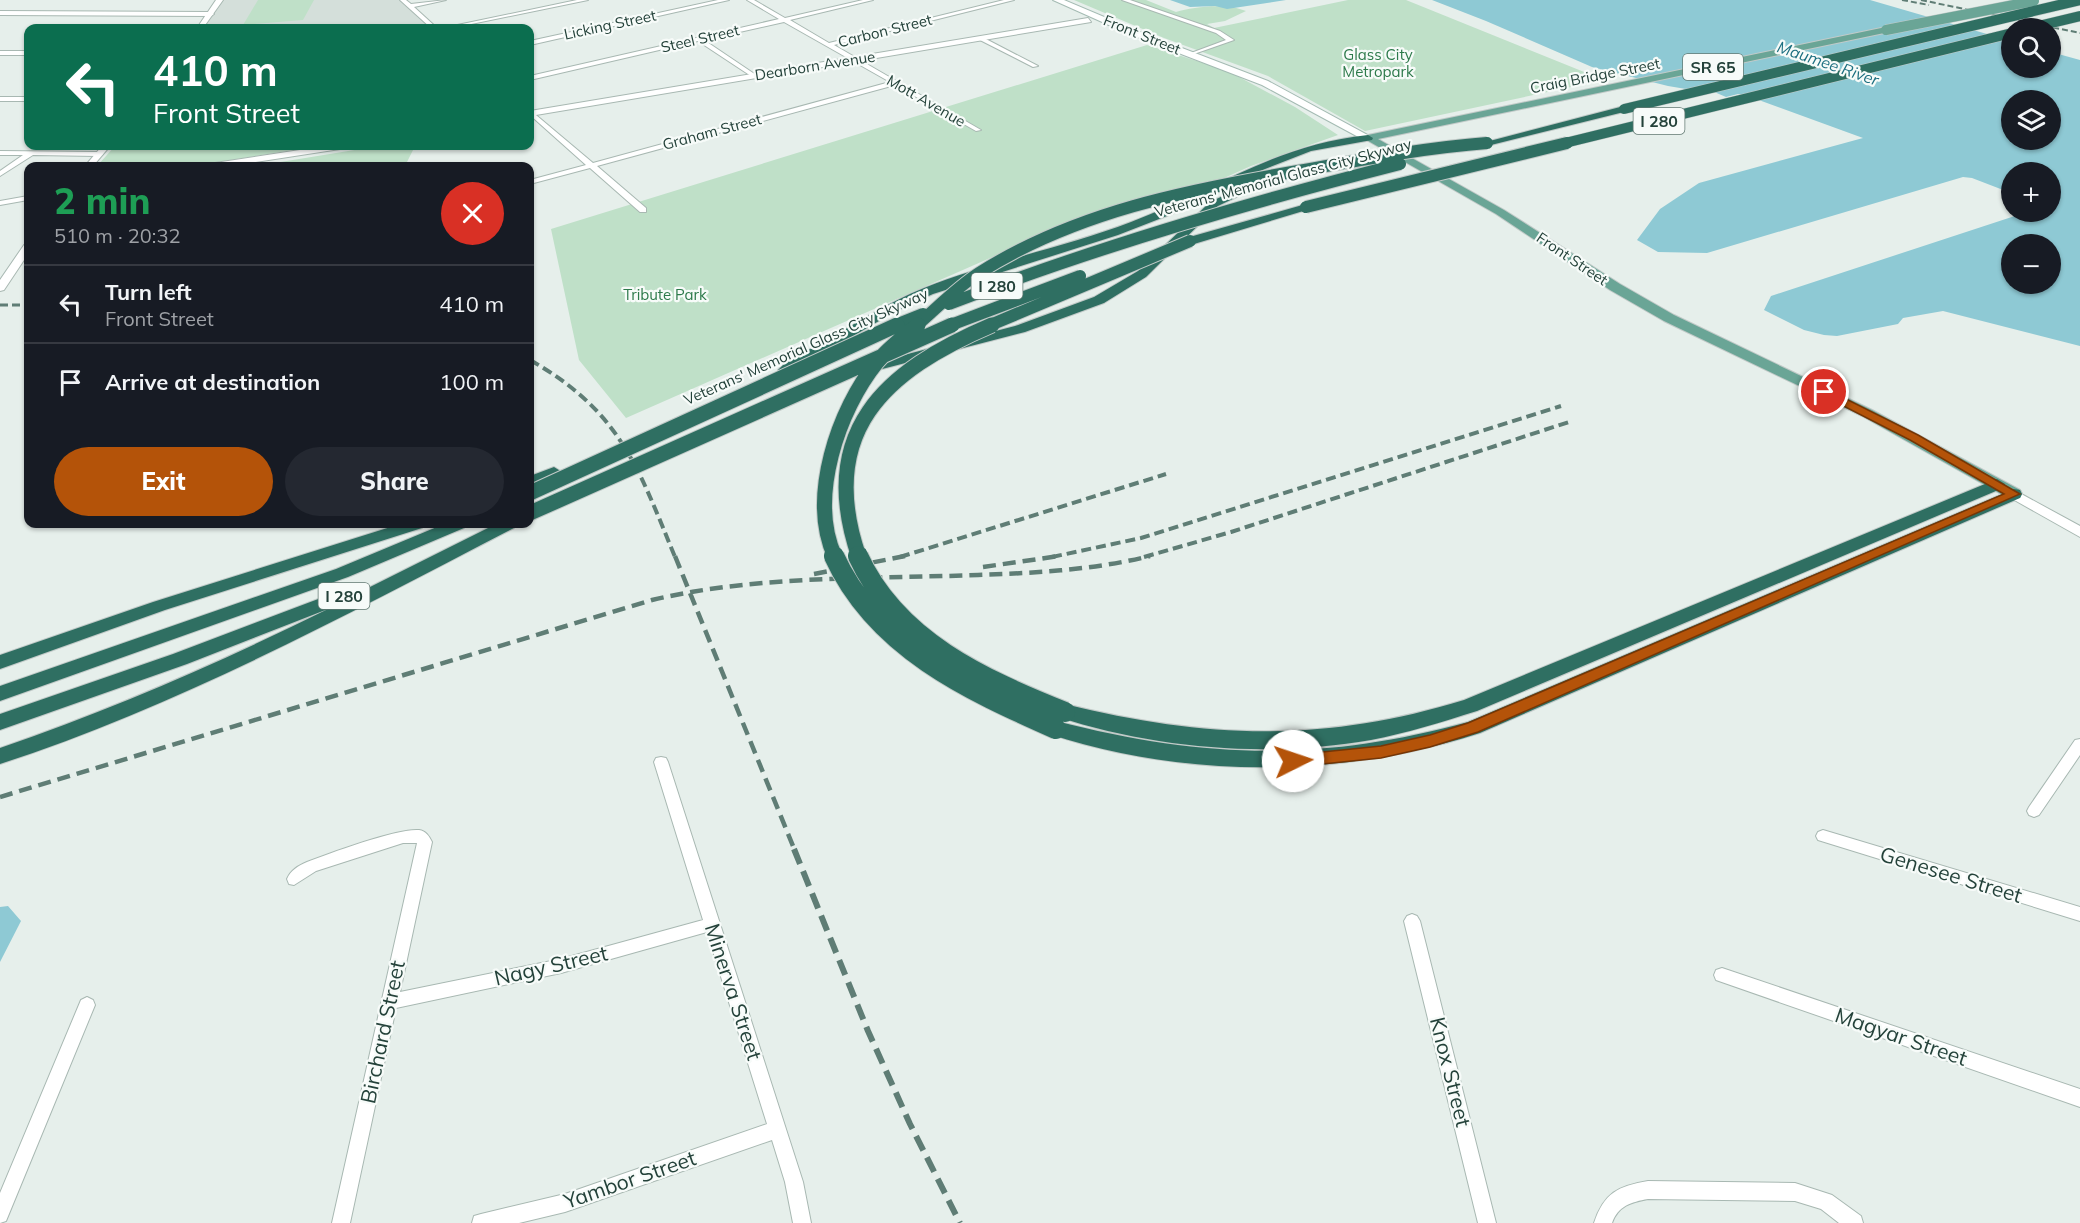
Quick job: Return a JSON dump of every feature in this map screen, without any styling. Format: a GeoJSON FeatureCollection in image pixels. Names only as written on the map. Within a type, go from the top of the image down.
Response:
{"type":"FeatureCollection","features":[{"type":"Feature","properties":{"kind":"highway","name":"Veterans' Memorial Glass City Skyway"},"geometry":{"type":"LineString","coordinates":[[534,491],[868,336],[1055,264],[1225,209],[1487,142],[2080,0]]}},
{"type":"Feature","properties":{"kind":"highway"},"geometry":{"type":"LineString","coordinates":[[2061,21],[2080,16]]}},
{"type":"Feature","properties":{"kind":"highway","name":"Veterans' Memorial Glass City Skyway"},"geometry":{"type":"LineString","coordinates":[[534,511],[948,327],[1054,285],[1190,241],[1318,204],[2001,36]]}},
{"type":"Feature","properties":{"kind":"highway"},"geometry":{"type":"LineString","coordinates":[[534,480],[780,373],[877,316],[929,291],[1138,224],[1243,174],[1299,152],[1346,139],[1368,138]]}},
{"type":"Feature","properties":{"kind":"highway"},"geometry":{"type":"LineString","coordinates":[[534,511],[689,434],[811,384],[1020,329],[1085,306],[1111,294],[1142,274],[1206,211],[1223,198],[1310,160],[1357,146],[1368,138]]}},
{"type":"Feature","properties":{"kind":"highway"},"geometry":{"type":"LineString","coordinates":[[1487,142],[1421,150],[1199,188],[1101,215],[1014,253],[966,282],[879,359],[848,409],[828,460],[822,509],[832,556],[862,604],[903,646],[945,677],[1060,721],[1102,741],[1169,754],[1254,761],[1336,758],[1381,752],[1473,728],[2006,489]]}},
{"type":"Feature","properties":{"kind":"highway"},"geometry":{"type":"LineString","coordinates":[[1060,721],[954,660],[910,627],[881,597],[852,545],[843,497],[847,453],[863,416],[894,384],[921,362],[971,334],[1190,241]]}},
{"type":"Feature","properties":{"kind":"highway"},"geometry":{"type":"LineString","coordinates":[[0,662],[159,606],[403,528]]}},
{"type":"Feature","properties":{"kind":"highway","name":"I 280"},"geometry":{"type":"LineString","coordinates":[[0,694],[342,573],[449,528]]}},
{"type":"Feature","properties":{"kind":"highway","name":"I 280"},"geometry":{"type":"LineString","coordinates":[[0,722],[180,659],[371,585],[498,528]]}},
{"type":"Feature","properties":{"kind":"highway"},"geometry":{"type":"LineString","coordinates":[[0,756],[110,716],[231,666],[499,528]]}},
{"type":"Feature","properties":{"kind":"main road","name":"Front Street"},"geometry":{"type":"LineString","coordinates":[[1057,0],[1265,82],[1500,212],[1615,287],[1669,318],[1867,412],[2006,489]]}},
{"type":"Feature","properties":{"kind":"main road","name":"Craig Bridge Street"},"geometry":{"type":"LineString","coordinates":[[1368,138],[1669,77],[1910,24],[2036,0]]}},
{"type":"Feature","properties":{"kind":"street"},"geometry":{"type":"LineString","coordinates":[[203,24],[220,0]]}},
{"type":"Feature","properties":{"kind":"street"},"geometry":{"type":"LineString","coordinates":[[404,0],[430,24]]}},
{"type":"Feature","properties":{"kind":"street"},"geometry":{"type":"LineString","coordinates":[[410,6],[443,0]]}},
{"type":"Feature","properties":{"kind":"street"},"geometry":{"type":"LineString","coordinates":[[466,24],[585,0]]}},
{"type":"Feature","properties":{"kind":"street","name":"Licking Street"},"geometry":{"type":"LineString","coordinates":[[534,42],[726,0]]}},
{"type":"Feature","properties":{"kind":"street","name":"Mott Avenue"},"geometry":{"type":"LineString","coordinates":[[750,0],[978,130]]}},
{"type":"Feature","properties":{"kind":"street","name":"Steel Street"},"geometry":{"type":"LineString","coordinates":[[534,77],[870,0]]}},
{"type":"Feature","properties":{"kind":"street","name":"Carbon Street"},"geometry":{"type":"LineString","coordinates":[[828,45],[1011,0]]}},
{"type":"Feature","properties":{"kind":"street"},"geometry":{"type":"LineString","coordinates":[[1125,0],[1218,32],[1231,40],[1193,54]]}},
{"type":"Feature","properties":{"kind":"street"},"geometry":{"type":"LineString","coordinates":[[0,13],[211,14]]}},
{"type":"Feature","properties":{"kind":"street","name":"Dearborn Avenue"},"geometry":{"type":"LineString","coordinates":[[534,112],[1100,18]]}},
{"type":"Feature","properties":{"kind":"street"},"geometry":{"type":"LineString","coordinates":[[980,38],[1035,66]]}},
{"type":"Feature","properties":{"kind":"street"},"geometry":{"type":"LineString","coordinates":[[698,39],[754,76]]}},
{"type":"Feature","properties":{"kind":"street"},"geometry":{"type":"LineString","coordinates":[[0,53],[24,53]]}},
{"type":"Feature","properties":{"kind":"street","name":"Graham Street"},"geometry":{"type":"LineString","coordinates":[[534,181],[895,83]]}},
{"type":"Feature","properties":{"kind":"street"},"geometry":{"type":"LineString","coordinates":[[0,99],[24,99]]}},
{"type":"Feature","properties":{"kind":"street"},"geometry":{"type":"LineString","coordinates":[[534,116],[644,210]]}},
{"type":"Feature","properties":{"kind":"street"},"geometry":{"type":"LineString","coordinates":[[0,174],[36,150]]}},
{"type":"Feature","properties":{"kind":"street"},"geometry":{"type":"LineString","coordinates":[[92,162],[102,150]]}},
{"type":"Feature","properties":{"kind":"street"},"geometry":{"type":"LineString","coordinates":[[240,162],[315,150]]}},
{"type":"Feature","properties":{"kind":"street"},"geometry":{"type":"LineString","coordinates":[[0,153],[99,154]]}},
{"type":"Feature","properties":{"kind":"street"},"geometry":{"type":"LineString","coordinates":[[0,203],[24,199]]}},
{"type":"Feature","properties":{"kind":"street"},"geometry":{"type":"LineString","coordinates":[[0,288],[24,253]]}},
{"type":"Feature","properties":{"kind":"street","name":"Front Street"},"geometry":{"type":"LineString","coordinates":[[2006,489],[2080,532]]}},
{"type":"Feature","properties":{"kind":"street"},"geometry":{"type":"LineString","coordinates":[[2034,811],[2078,750]]}},
{"type":"Feature","properties":{"kind":"street","name":"Minerva Street"},"geometry":{"type":"LineString","coordinates":[[661,762],[794,1182],[802,1223]]}},
{"type":"Feature","properties":{"kind":"street","name":"Birchard Street"},"geometry":{"type":"LineString","coordinates":[[294,879],[312,866],[403,837],[420,836],[425,842],[341,1223]]}},
{"type":"Feature","properties":{"kind":"street","name":"Genesee Street"},"geometry":{"type":"LineString","coordinates":[[1823,836],[2080,914]]}},
{"type":"Feature","properties":{"kind":"street","name":"Knox Street"},"geometry":{"type":"LineString","coordinates":[[1413,921],[1487,1223]]}},
{"type":"Feature","properties":{"kind":"street","name":"Nagy Street"},"geometry":{"type":"LineString","coordinates":[[389,1002],[561,966],[712,924]]}},
{"type":"Feature","properties":{"kind":"street","name":"Magyar Street"},"geometry":{"type":"LineString","coordinates":[[1722,975],[2080,1098]]}},
{"type":"Feature","properties":{"kind":"street"},"geometry":{"type":"LineString","coordinates":[[0,1215],[87,1005]]}},
{"type":"Feature","properties":{"kind":"street","name":"Yambor Street"},"geometry":{"type":"LineString","coordinates":[[482,1223],[565,1203],[777,1129]]}},
{"type":"Feature","properties":{"kind":"street"},"geometry":{"type":"LineString","coordinates":[[1603,1223],[1606,1212],[1616,1199],[1629,1192],[1659,1191],[1795,1192],[1826,1201],[1854,1223]]}},
{"type":"Feature","properties":{"kind":"shaded area"},"geometry":{"type":"Polygon","coordinates":[[[220,0],[400,0],[429,24],[203,24],[220,0]]]}},
{"type":"Feature","properties":{"kind":"green space"},"geometry":{"type":"Polygon","coordinates":[[[258,0],[314,0],[303,20],[244,24],[258,0]]]}},
{"type":"Feature","properties":{"kind":"green space","name":"Glass City Metropark"},"geometry":{"type":"Polygon","coordinates":[[[1074,0],[1146,0],[1176,12],[1211,6],[1239,8],[1246,11],[1225,21],[1207,24],[1214,28],[1348,0],[1406,0],[1604,80],[1365,131],[1268,76],[1164,38],[1074,0]]]}},
{"type":"Feature","properties":{"kind":"green space","name":"Tribute Park"},"geometry":{"type":"Polygon","coordinates":[[[1147,45],[1228,71],[1295,107],[1338,135],[1251,166],[1213,183],[1088,215],[626,418],[579,360],[551,229],[1147,45]]]}},
{"type":"Feature","properties":{"kind":"green space"},"geometry":{"type":"Polygon","coordinates":[[[111,150],[293,150],[218,162],[101,162],[111,150]]]}},
{"type":"Feature","properties":{"kind":"green space"},"geometry":{"type":"Polygon","coordinates":[[[354,150],[413,150],[407,162],[281,162],[354,150]]]}},
{"type":"Feature","properties":{"kind":"water"},"geometry":{"type":"Polygon","coordinates":[[[1170,0],[1286,0],[1227,9],[1215,6],[1190,7],[1170,0]]]}},
{"type":"Feature","properties":{"kind":"water","name":"Maumee River"},"geometry":{"type":"Polygon","coordinates":[[[1432,0],[1870,0],[2001,38],[2001,78],[2061,78],[2061,55],[2080,60],[2080,346],[1943,311],[1903,318],[1898,324],[1837,336],[1804,330],[1764,310],[1771,296],[2001,221],[2061,222],[2061,162],[2001,162],[2001,189],[1963,177],[1707,253],[1658,252],[1637,240],[1660,209],[1699,183],[1863,138],[1745,95],[1726,97],[1712,91],[1668,86],[1592,67],[1432,0]]]}},
{"type":"Feature","properties":{"kind":"water"},"geometry":{"type":"Polygon","coordinates":[[[8,906],[21,921],[0,962],[0,907],[8,906]]]}},
{"type":"Feature","properties":{"kind":"railway"},"geometry":{"type":"LineString","coordinates":[[1902,0],[1929,5]]}},
{"type":"Feature","properties":{"kind":"railway"},"geometry":{"type":"LineString","coordinates":[[1921,0],[2080,33]]}},
{"type":"Feature","properties":{"kind":"railway"},"geometry":{"type":"LineString","coordinates":[[0,305],[24,305]]}},
{"type":"Feature","properties":{"kind":"railway"},"geometry":{"type":"LineString","coordinates":[[534,362],[561,379],[606,421],[637,469],[675,557]]}},
{"type":"Feature","properties":{"kind":"railway"},"geometry":{"type":"LineString","coordinates":[[1052,557],[1141,538],[1561,406]]}},
{"type":"Feature","properties":{"kind":"railway"},"geometry":{"type":"LineString","coordinates":[[1144,557],[1231,532],[1572,421]]}},
{"type":"Feature","properties":{"kind":"railway"},"geometry":{"type":"LineString","coordinates":[[900,557],[1166,474]]}},
{"type":"Feature","properties":{"kind":"railway"},"geometry":{"type":"LineString","coordinates":[[675,556],[690,592]]}},
{"type":"Feature","properties":{"kind":"railway"},"geometry":{"type":"LineString","coordinates":[[900,557],[905,556]]}},
{"type":"Feature","properties":{"kind":"railway"},"geometry":{"type":"LineString","coordinates":[[983,567],[1059,556]]}},
{"type":"Feature","properties":{"kind":"railway"},"geometry":{"type":"LineString","coordinates":[[690,592],[773,582],[1043,572],[1107,565],[1150,556]]}},
{"type":"Feature","properties":{"kind":"railway"},"geometry":{"type":"LineString","coordinates":[[814,574],[900,557]]}},
{"type":"Feature","properties":{"kind":"railway"},"geometry":{"type":"LineString","coordinates":[[0,797],[652,600],[690,592]]}},
{"type":"Feature","properties":{"kind":"railway"},"geometry":{"type":"LineString","coordinates":[[690,592],[795,851]]}},
{"type":"Feature","properties":{"kind":"railway"},"geometry":{"type":"LineString","coordinates":[[794,849],[868,1031],[910,1124],[960,1223]]}},
{"type":"Feature","properties":{"kind":"route"},"geometry":{"type":"LineString","coordinates":[[1293,761],[1381,752],[1473,728],[2014,494],[1914,437],[1824,392]]}}]}
